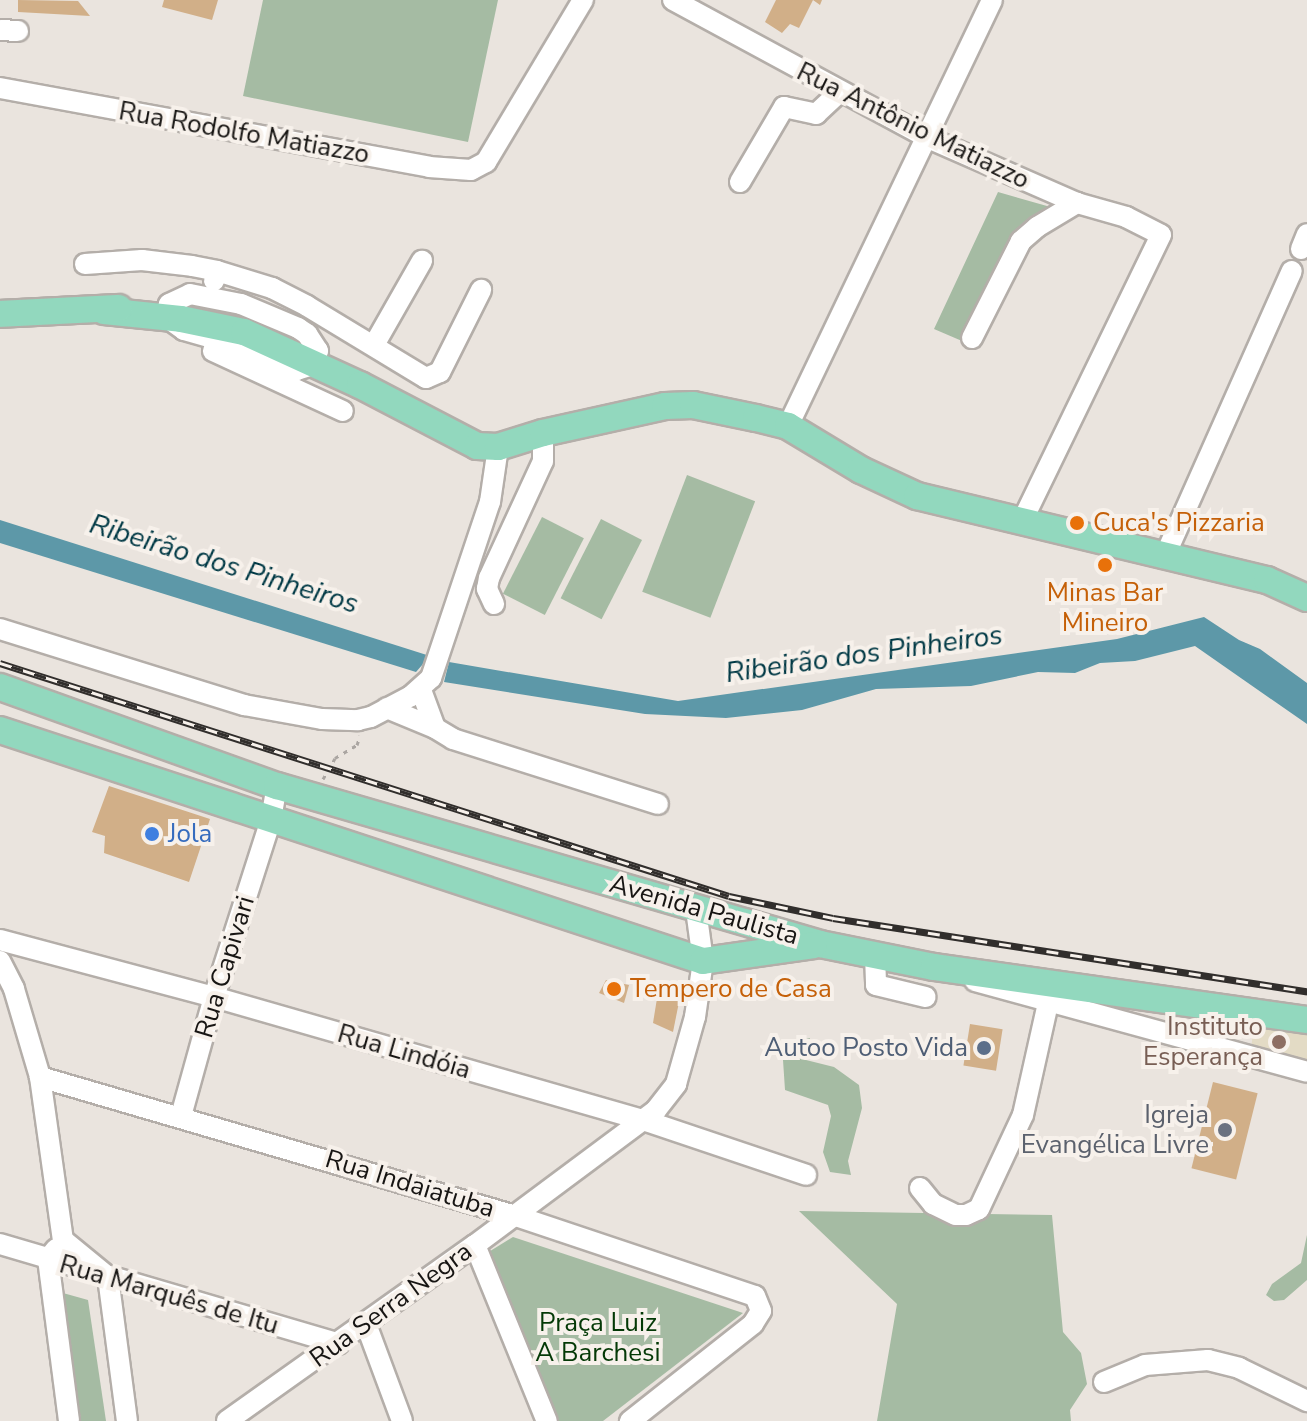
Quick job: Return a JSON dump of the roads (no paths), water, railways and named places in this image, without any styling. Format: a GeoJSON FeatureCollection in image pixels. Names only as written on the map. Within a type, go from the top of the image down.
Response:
{"type":"FeatureCollection","features":[{"type":"Feature","properties":{"kind":"main road"},"geometry":{"type":"LineString","coordinates":[[0,314],[104,311],[142,303],[172,313],[247,326],[312,353],[360,385],[462,440],[498,447],[543,433],[665,406],[693,405],[788,426],[893,487],[917,496],[1164,558],[1267,580],[1307,598]]}},
{"type":"Feature","properties":{"kind":"main road","name":"Avenida Paulista"},"geometry":{"type":"LineString","coordinates":[[0,687],[277,786],[820,944]]}},
{"type":"Feature","properties":{"kind":"main road","name":"Avenida Paulista"},"geometry":{"type":"LineString","coordinates":[[0,730],[703,961],[820,944]]}},
{"type":"Feature","properties":{"kind":"main road"},"geometry":{"type":"LineString","coordinates":[[820,944],[934,967],[1307,1020]]}},
{"type":"Feature","properties":{"kind":"street","name":"Rua Rodolfo Matiazzo"},"geometry":{"type":"LineString","coordinates":[[0,88],[429,167],[471,170],[486,162],[583,0]]}},
{"type":"Feature","properties":{"kind":"street","name":"Rua Antônio Matiazzo"},"geometry":{"type":"LineString","coordinates":[[673,0],[926,137],[1077,203],[1126,217],[1161,235],[1022,521]]}},
{"type":"Feature","properties":{"kind":"street"},"geometry":{"type":"LineString","coordinates":[[788,426],[992,0]]}},
{"type":"Feature","properties":{"kind":"street"},"geometry":{"type":"LineString","coordinates":[[740,182],[784,107],[816,114],[840,92]]}},
{"type":"Feature","properties":{"kind":"street"},"geometry":{"type":"LineString","coordinates":[[972,338],[1021,241],[1037,227],[1077,203]]}},
{"type":"Feature","properties":{"kind":"street"},"geometry":{"type":"LineString","coordinates":[[85,264],[142,260],[217,271],[272,288],[374,345],[409,371],[426,378],[435,377],[481,290]]}},
{"type":"Feature","properties":{"kind":"street"},"geometry":{"type":"LineString","coordinates":[[374,345],[422,261]]}},
{"type":"Feature","properties":{"kind":"street"},"geometry":{"type":"LineString","coordinates":[[211,298],[217,271]]}},
{"type":"Feature","properties":{"kind":"street"},"geometry":{"type":"LineString","coordinates":[[1164,558],[1292,271]]}},
{"type":"Feature","properties":{"kind":"street"},"geometry":{"type":"LineString","coordinates":[[190,294],[211,298],[254,309],[298,328],[307,334],[312,353],[296,370],[254,350],[184,330],[172,313],[190,294]]}},
{"type":"Feature","properties":{"kind":"street"},"geometry":{"type":"LineString","coordinates":[[213,351],[343,411]]}},
{"type":"Feature","properties":{"kind":"street"},"geometry":{"type":"LineString","coordinates":[[494,604],[487,589],[489,578],[543,461],[543,433]]}},
{"type":"Feature","properties":{"kind":"street"},"geometry":{"type":"LineString","coordinates":[[0,629],[244,705],[287,715],[360,720],[426,684],[442,650],[490,502],[498,447]]}},
{"type":"Feature","properties":{"kind":"street"},"geometry":{"type":"LineString","coordinates":[[426,684],[435,728]]}},
{"type":"Feature","properties":{"kind":"street"},"geometry":{"type":"LineString","coordinates":[[387,708],[453,739],[658,804]]}},
{"type":"Feature","properties":{"kind":"street","name":"Rua Capivari"},"geometry":{"type":"LineString","coordinates":[[181,1116],[214,997],[271,819],[277,786]]}},
{"type":"Feature","properties":{"kind":"street","name":"Rua Serra Negra"},"geometry":{"type":"LineString","coordinates":[[227,1421],[259,1411],[339,1344],[646,1121],[676,1084],[695,1017],[703,961],[696,909]]}},
{"type":"Feature","properties":{"kind":"street","name":"Rua Lindóia"},"geometry":{"type":"LineString","coordinates":[[0,940],[214,997],[646,1121],[806,1175]]}},
{"type":"Feature","properties":{"kind":"street"},"geometry":{"type":"LineString","coordinates":[[875,954],[876,985],[926,997]]}},
{"type":"Feature","properties":{"kind":"street"},"geometry":{"type":"LineString","coordinates":[[0,961],[14,989],[40,1077],[63,1240],[108,1277],[127,1421]]}},
{"type":"Feature","properties":{"kind":"street"},"geometry":{"type":"LineString","coordinates":[[934,967],[1048,1003],[1307,1072]]}},
{"type":"Feature","properties":{"kind":"street"},"geometry":{"type":"LineString","coordinates":[[920,1188],[933,1204],[956,1215],[966,1215],[979,1209],[1023,1115],[1048,1003]]}},
{"type":"Feature","properties":{"kind":"street","name":"Rua Indaiatuba"},"geometry":{"type":"LineString","coordinates":[[40,1077],[513,1215],[755,1296],[761,1311],[759,1316],[630,1421]]}},
{"type":"Feature","properties":{"kind":"street"},"geometry":{"type":"LineString","coordinates":[[63,1240],[48,1259],[69,1421]]}},
{"type":"Feature","properties":{"kind":"street","name":"Rua Marquês de Itu"},"geometry":{"type":"LineString","coordinates":[[0,1244],[339,1344]]}},
{"type":"Feature","properties":{"kind":"street"},"geometry":{"type":"LineString","coordinates":[[475,1245],[547,1421]]}},
{"type":"Feature","properties":{"kind":"street"},"geometry":{"type":"LineString","coordinates":[[366,1324],[402,1421]]}},
{"type":"Feature","properties":{"kind":"street"},"geometry":{"type":"LineString","coordinates":[[1104,1382],[1145,1365],[1208,1360],[1239,1368],[1307,1401]]}},
{"type":"Feature","properties":{"kind":"water"},"geometry":{"type":"Polygon","coordinates":[[[0,520],[430,656],[416,672],[0,543],[0,520]]]}},
{"type":"Feature","properties":{"kind":"water"},"geometry":{"type":"Polygon","coordinates":[[[1204,617],[1239,640],[1260,649],[1307,683],[1307,724],[1195,646],[1135,661],[1100,663],[1075,673],[1038,672],[971,686],[876,689],[802,710],[726,718],[645,714],[444,682],[449,662],[678,701],[1117,639],[1204,617]]]}},
{"type":"Feature","properties":{"kind":"railway"},"geometry":{"type":"LineString","coordinates":[[0,663],[729,896],[833,918],[1307,991]]}},
{"type":"Feature","properties":{"kind":"place","name":"Cuca's Pizzaria"},"geometry":{"type":"Point","coordinates":[1077,523]}},
{"type":"Feature","properties":{"kind":"place","name":"Minas Bar Mineiro"},"geometry":{"type":"Point","coordinates":[1105,565]}},
{"type":"Feature","properties":{"kind":"place","name":"Jola"},"geometry":{"type":"Point","coordinates":[152,834]}},
{"type":"Feature","properties":{"kind":"place","name":"Tempero de Casa"},"geometry":{"type":"Point","coordinates":[614,989]}},
{"type":"Feature","properties":{"kind":"place","name":"Instituto Esperança"},"geometry":{"type":"Point","coordinates":[1279,1042]}},
{"type":"Feature","properties":{"kind":"place","name":"Autoo Posto Vida"},"geometry":{"type":"Point","coordinates":[984,1048]}},
{"type":"Feature","properties":{"kind":"place","name":"Igreja Evangélica Livre"},"geometry":{"type":"Point","coordinates":[1225,1130]}},
{"type":"Feature","properties":{"kind":"water label","name":"Ribeirão dos Pinheiros"},"geometry":{"type":"Point","coordinates":[224,564]}},
{"type":"Feature","properties":{"kind":"water label","name":"Ribeirão dos Pinheiros"},"geometry":{"type":"Point","coordinates":[864,654]}},
{"type":"Feature","properties":{"kind":"park label","name":"Praça Luiz A Barchesi"},"geometry":{"type":"Point","coordinates":[598,1338]}}]}
